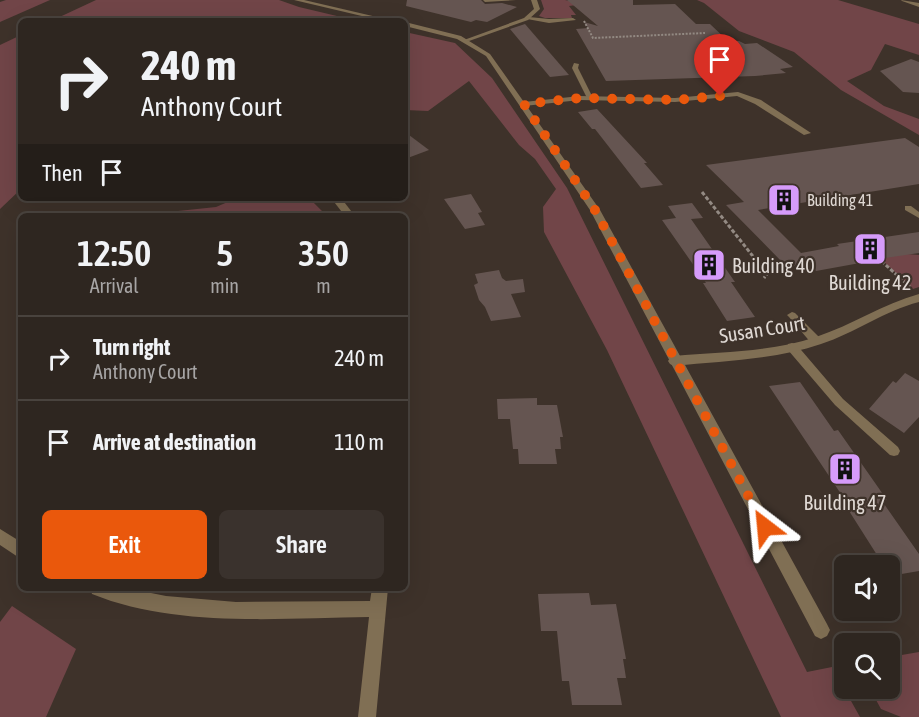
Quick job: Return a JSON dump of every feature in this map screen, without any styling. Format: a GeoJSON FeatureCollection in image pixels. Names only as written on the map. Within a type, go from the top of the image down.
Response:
{"type":"FeatureCollection","features":[{"type":"Feature","properties":{"kind":"street"},"geometry":{"type":"LineString","coordinates":[[297,0],[378,18]]}},
{"type":"Feature","properties":{"kind":"street"},"geometry":{"type":"LineString","coordinates":[[467,40],[529,18],[537,9],[534,0]]}},
{"type":"Feature","properties":{"kind":"street"},"geometry":{"type":"LineString","coordinates":[[904,0],[919,5]]}},
{"type":"Feature","properties":{"kind":"street"},"geometry":{"type":"LineString","coordinates":[[408,25],[467,40],[488,55],[524,104],[595,210],[674,361],[821,630]]}},
{"type":"Feature","properties":{"kind":"street"},"geometry":{"type":"LineString","coordinates":[[524,104],[590,98],[675,100],[738,94],[758,102],[807,133]]}},
{"type":"Feature","properties":{"kind":"street"},"geometry":{"type":"LineString","coordinates":[[338,201],[348,213]]}},
{"type":"Feature","properties":{"kind":"street","name":"Susan Court"},"geometry":{"type":"LineString","coordinates":[[674,361],[792,347],[816,341],[892,306],[919,298]]}},
{"type":"Feature","properties":{"kind":"street"},"geometry":{"type":"LineString","coordinates":[[0,536],[18,550]]}},
{"type":"Feature","properties":{"kind":"street"},"geometry":{"type":"LineString","coordinates":[[108,591],[138,600],[202,608],[378,609]]}},
{"type":"Feature","properties":{"kind":"street"},"geometry":{"type":"LineString","coordinates":[[367,717],[380,591]]}},
{"type":"Feature","properties":{"kind":"lane"},"geometry":{"type":"LineString","coordinates":[[485,1],[514,0]]}},
{"type":"Feature","properties":{"kind":"lane"},"geometry":{"type":"LineString","coordinates":[[529,18],[549,21],[573,20]]}},
{"type":"Feature","properties":{"kind":"lane"},"geometry":{"type":"LineString","coordinates":[[576,64],[575,68],[590,98]]}},
{"type":"Feature","properties":{"kind":"lane"},"geometry":{"type":"LineString","coordinates":[[908,208],[919,216]]}},
{"type":"Feature","properties":{"kind":"lane"},"geometry":{"type":"LineString","coordinates":[[792,315],[816,341]]}},
{"type":"Feature","properties":{"kind":"lane"},"geometry":{"type":"LineString","coordinates":[[792,347],[839,402],[894,451]]}},
{"type":"Feature","properties":{"kind":"path"},"geometry":{"type":"LineString","coordinates":[[583,20],[593,38],[705,33]]}},
{"type":"Feature","properties":{"kind":"path"},"geometry":{"type":"LineString","coordinates":[[702,192],[767,274],[764,278]]}},
{"type":"Feature","properties":{"kind":"path"},"geometry":{"type":"LineString","coordinates":[[877,257],[910,288]]}},
{"type":"Feature","properties":{"kind":"shaded area"},"geometry":{"type":"Polygon","coordinates":[[[50,0],[0,22],[0,2],[50,0]]]}},
{"type":"Feature","properties":{"kind":"shaded area"},"geometry":{"type":"Polygon","coordinates":[[[96,0],[279,0],[345,18],[57,18],[96,0]]]}},
{"type":"Feature","properties":{"kind":"shaded area"},"geometry":{"type":"Polygon","coordinates":[[[541,0],[565,0],[584,4],[569,6],[576,15],[571,15],[572,18],[545,18],[539,16],[544,9],[541,0]]]}},
{"type":"Feature","properties":{"kind":"shaded area"},"geometry":{"type":"Polygon","coordinates":[[[697,0],[838,0],[919,24],[919,55],[885,44],[871,70],[847,81],[884,106],[919,119],[919,135],[841,90],[794,52],[739,31],[697,0]]]}},
{"type":"Feature","properties":{"kind":"shaded area"},"geometry":{"type":"Polygon","coordinates":[[[408,33],[455,43],[492,78],[567,188],[807,672],[832,667],[834,699],[850,699],[860,717],[781,717],[607,350],[544,232],[543,207],[556,189],[535,159],[519,145],[469,81],[428,111],[408,110],[408,33]]]}},
{"type":"Feature","properties":{"kind":"shaded area"},"geometry":{"type":"Polygon","coordinates":[[[18,36],[18,192],[0,209],[0,45],[18,36]]]}},
{"type":"Feature","properties":{"kind":"shaded area"},"geometry":{"type":"Polygon","coordinates":[[[230,201],[312,201],[323,212],[159,213],[216,207],[230,201]]]}},
{"type":"Feature","properties":{"kind":"shaded area"},"geometry":{"type":"Polygon","coordinates":[[[919,255],[919,287],[913,289],[879,257],[919,255]]]}},
{"type":"Feature","properties":{"kind":"shaded area"},"geometry":{"type":"Polygon","coordinates":[[[12,606],[76,649],[46,717],[0,717],[0,622],[12,606]]]}},
{"type":"Feature","properties":{"kind":"shaded area"},"geometry":{"type":"Polygon","coordinates":[[[919,652],[919,717],[901,717],[881,709],[876,699],[900,699],[900,655],[919,652]]]}},
{"type":"Feature","properties":{"kind":"building"},"geometry":{"type":"Polygon","coordinates":[[[407,0],[481,0],[485,4],[502,3],[517,7],[487,22],[476,20],[471,22],[406,6],[407,0]]]}},
{"type":"Feature","properties":{"kind":"building"},"geometry":{"type":"Polygon","coordinates":[[[567,0],[633,0],[633,5],[675,4],[696,24],[710,24],[729,42],[757,43],[793,67],[780,69],[786,73],[755,76],[606,81],[576,29],[588,28],[584,22],[598,26],[567,0]]]}},
{"type":"Feature","properties":{"kind":"building"},"geometry":{"type":"Polygon","coordinates":[[[525,24],[569,75],[550,77],[510,29],[525,24]]]}},
{"type":"Feature","properties":{"kind":"building"},"geometry":{"type":"Polygon","coordinates":[[[911,59],[919,62],[919,93],[903,92],[880,71],[911,59]]]}},
{"type":"Feature","properties":{"kind":"building"},"geometry":{"type":"Polygon","coordinates":[[[597,109],[647,163],[644,163],[663,185],[641,188],[595,129],[592,129],[578,112],[597,109]]]}},
{"type":"Feature","properties":{"kind":"building"},"geometry":{"type":"Polygon","coordinates":[[[408,134],[429,150],[408,158],[408,134]]]}},
{"type":"Feature","properties":{"kind":"building"},"geometry":{"type":"Polygon","coordinates":[[[905,138],[919,147],[919,184],[758,210],[801,253],[839,246],[837,244],[919,232],[919,253],[816,271],[808,263],[787,267],[726,205],[744,202],[706,165],[905,138]]]}},
{"type":"Feature","properties":{"kind":"building"},"geometry":{"type":"Polygon","coordinates":[[[471,194],[482,212],[478,213],[485,225],[465,229],[444,199],[471,194]]]}},
{"type":"Feature","properties":{"kind":"building","name":"Building 40"},"geometry":{"type":"Polygon","coordinates":[[[692,203],[703,218],[691,219],[735,282],[731,282],[755,317],[727,321],[703,283],[706,283],[662,220],[676,218],[668,206],[692,203]]]}},
{"type":"Feature","properties":{"kind":"building"},"geometry":{"type":"Polygon","coordinates":[[[499,270],[506,281],[523,279],[525,292],[511,294],[521,317],[491,321],[479,300],[474,285],[478,283],[475,274],[499,270]]]}},
{"type":"Feature","properties":{"kind":"building"},"geometry":{"type":"Polygon","coordinates":[[[905,373],[919,381],[919,417],[904,433],[869,409],[893,381],[896,383],[905,373]]]}},
{"type":"Feature","properties":{"kind":"building","name":"Building 47"},"geometry":{"type":"Polygon","coordinates":[[[800,382],[834,431],[838,430],[887,500],[882,501],[919,554],[919,571],[900,574],[900,555],[877,555],[844,503],[847,503],[769,386],[800,382]]]}},
{"type":"Feature","properties":{"kind":"building"},"geometry":{"type":"Polygon","coordinates":[[[537,398],[537,405],[557,405],[563,437],[560,437],[561,449],[555,449],[557,464],[519,464],[518,449],[513,449],[510,419],[498,419],[497,399],[537,398]]]}},
{"type":"Feature","properties":{"kind":"building"},"geometry":{"type":"Polygon","coordinates":[[[589,593],[591,605],[616,604],[626,659],[623,659],[626,678],[617,678],[622,705],[572,705],[569,681],[562,681],[557,631],[541,631],[538,594],[589,593]]]}},
{"type":"Feature","properties":{"kind":"place","name":"Building 41"},"geometry":{"type":"Point","coordinates":[784,200]}},
{"type":"Feature","properties":{"kind":"place","name":"Building 42"},"geometry":{"type":"Point","coordinates":[870,249]}},
{"type":"Feature","properties":{"kind":"place","name":"Building 40"},"geometry":{"type":"Point","coordinates":[709,265]}},
{"type":"Feature","properties":{"kind":"place","name":"Building 47"},"geometry":{"type":"Point","coordinates":[845,469]}},
{"type":"Feature","properties":{"kind":"route"},"geometry":{"type":"LineString","coordinates":[[720,96],[675,100],[580,98],[524,104],[582,187],[609,234],[674,361],[765,527]]}}]}
